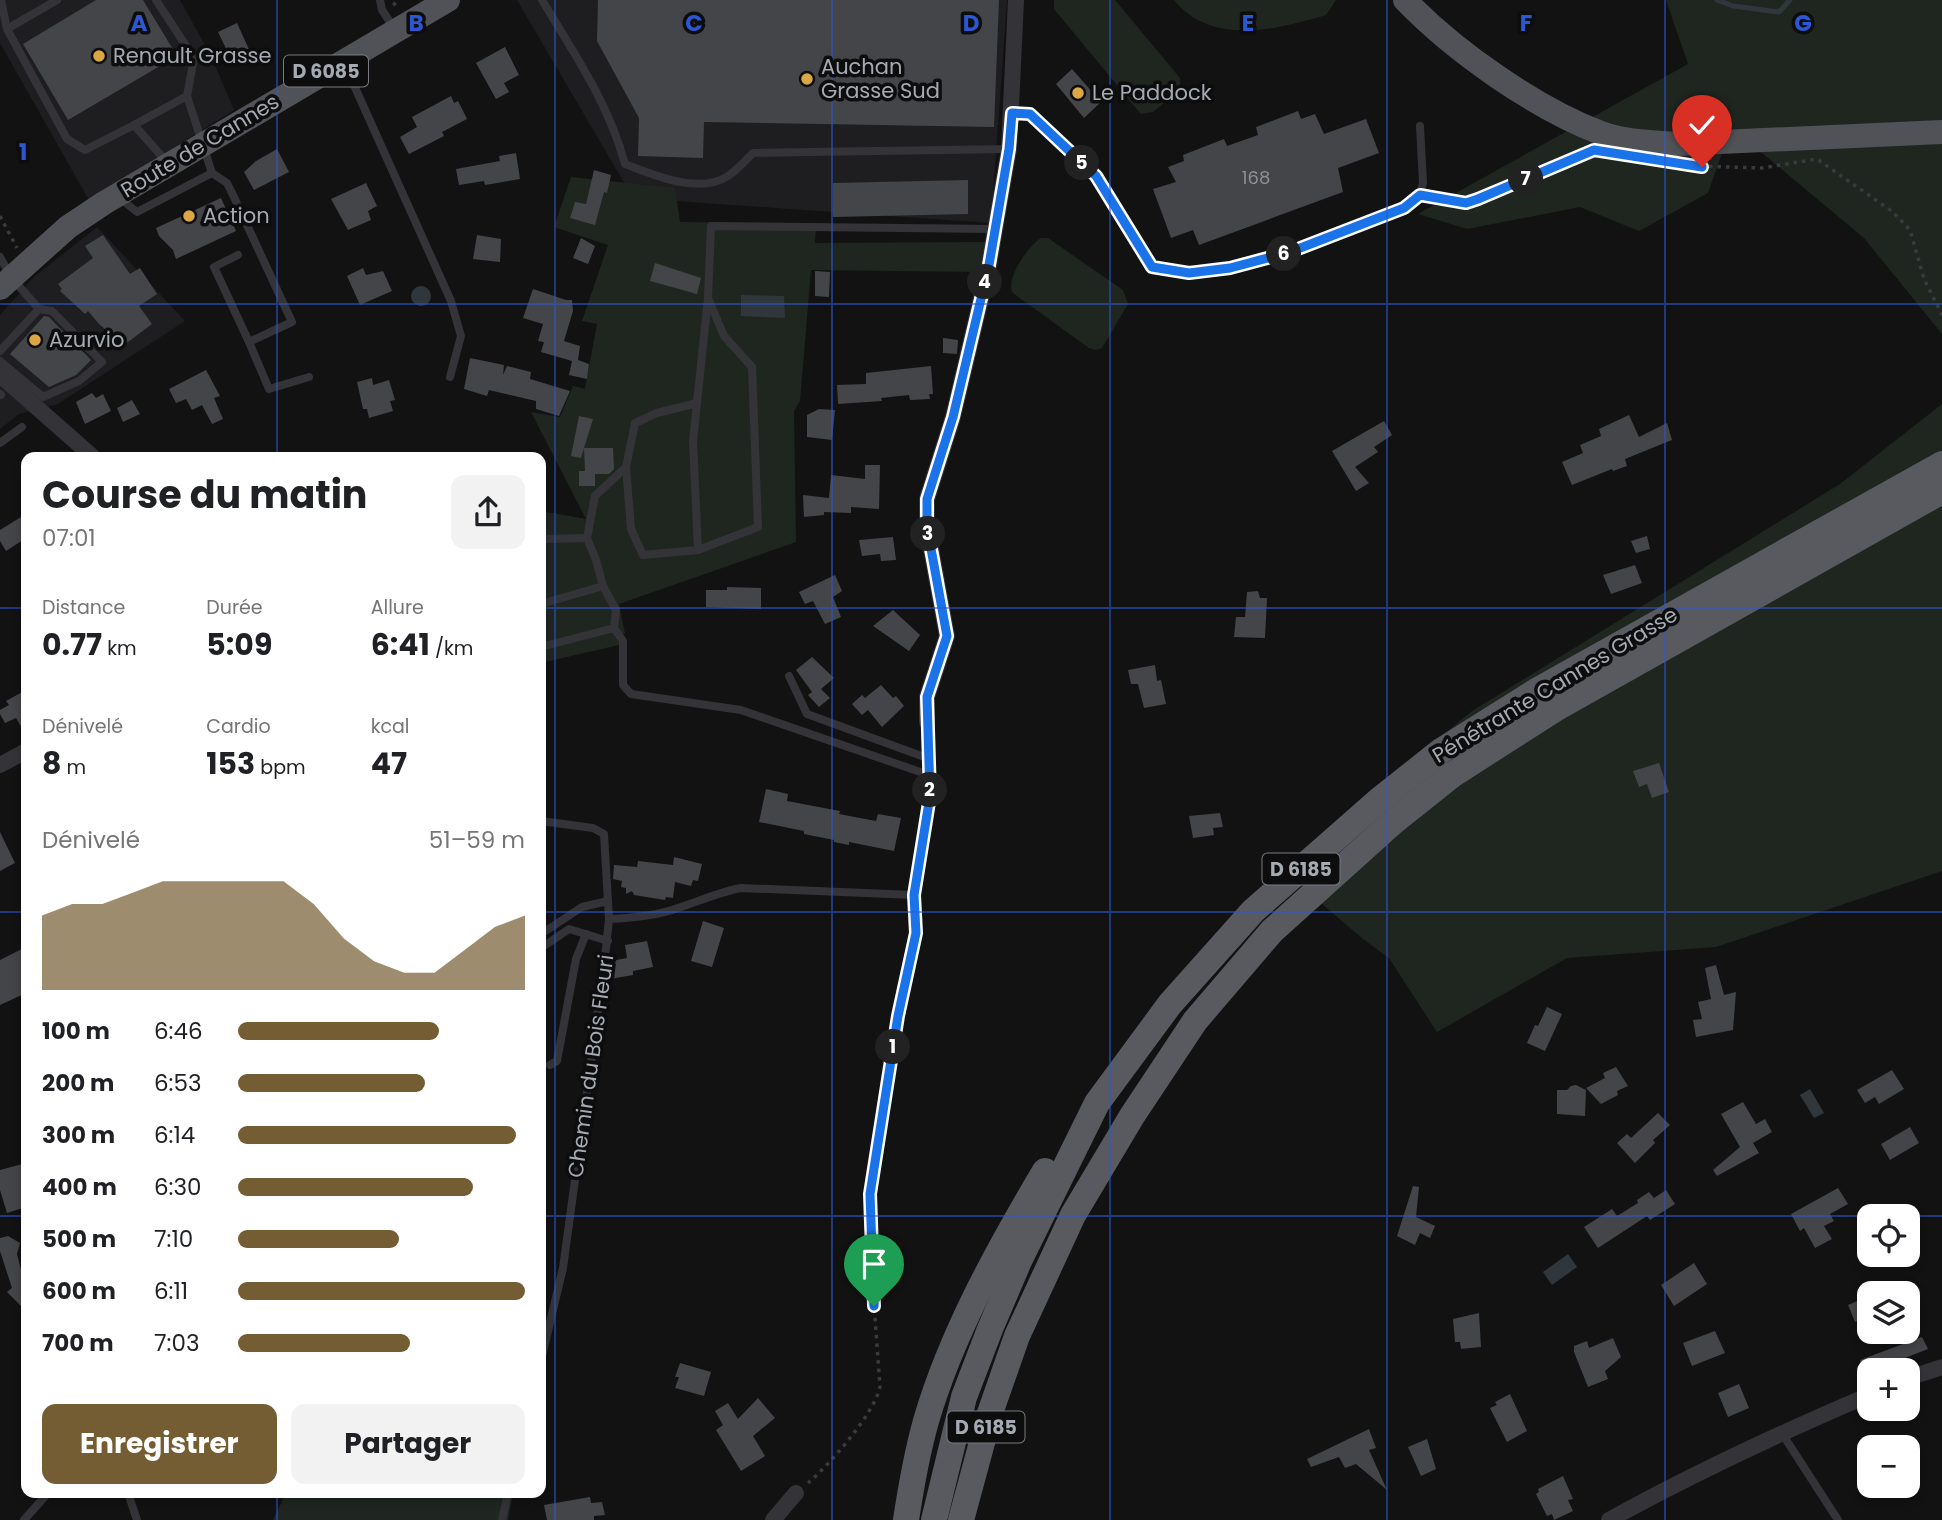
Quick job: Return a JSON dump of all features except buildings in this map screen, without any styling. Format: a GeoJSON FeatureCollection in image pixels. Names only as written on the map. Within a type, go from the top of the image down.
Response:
{"type":"FeatureCollection","features":[{"type":"Feature","properties":{"kind":"highway","name":"Pénétrante Cannes Grasse"},"geometry":{"type":"LineString","coordinates":[[934,1520],[964,1397],[990,1329],[1019,1261],[1097,1103],[1170,1004],[1252,911],[1378,801],[1441,751],[1538,690],[1942,464]]}},
{"type":"Feature","properties":{"kind":"highway","name":"Pénétrante Cannes Grasse"},"geometry":{"type":"LineString","coordinates":[[961,1520],[990,1413],[1017,1336],[1073,1215],[1132,1115],[1195,1021],[1272,931],[1393,822],[1452,775],[1555,709],[1942,491]]}},
{"type":"Feature","properties":{"kind":"highway"},"geometry":{"type":"LineString","coordinates":[[1876,528],[1942,509]]}},
{"type":"Feature","properties":{"kind":"highway"},"geometry":{"type":"LineString","coordinates":[[906,1520],[927,1420],[961,1331],[1002,1247],[1035,1188],[1056,1153],[1097,1103]]}},
{"type":"Feature","properties":{"kind":"highway"},"geometry":{"type":"LineString","coordinates":[[978,1520],[985,1479],[990,1413]]}},
{"type":"Feature","properties":{"kind":"main road","name":"Route de Cannes"},"geometry":{"type":"LineString","coordinates":[[9,271],[117,195],[448,0]]}},
{"type":"Feature","properties":{"kind":"main road"},"geometry":{"type":"LineString","coordinates":[[1405,0],[1425,21],[1499,77],[1567,117],[1603,134],[1644,142],[1676,144],[1942,132]]}},
{"type":"Feature","properties":{"kind":"street"},"geometry":{"type":"LineString","coordinates":[[927,722],[927,697],[947,636],[927,527],[927,499],[953,417],[995,229],[1009,149],[1016,0]]}},
{"type":"Feature","properties":{"kind":"street"},"geometry":{"type":"LineString","coordinates":[[0,375],[87,452]]}},
{"type":"Feature","properties":{"kind":"street"},"geometry":{"type":"LineString","coordinates":[[0,765],[21,754]]}},
{"type":"Feature","properties":{"kind":"street"},"geometry":{"type":"LineString","coordinates":[[1920,1374],[1942,1367]]}},
{"type":"Feature","properties":{"kind":"street"},"geometry":{"type":"LineString","coordinates":[[1609,1520],[1673,1484],[1781,1432],[1857,1400]]}},
{"type":"Feature","properties":{"kind":"street"},"geometry":{"type":"LineString","coordinates":[[773,1520],[796,1493]]}},
{"type":"Feature","properties":{"kind":"lane"},"geometry":{"type":"LineString","coordinates":[[1,0],[7,29],[67,139],[85,150],[187,96]]}},
{"type":"Feature","properties":{"kind":"lane"},"geometry":{"type":"LineString","coordinates":[[7,29],[57,0]]}},
{"type":"Feature","properties":{"kind":"lane"},"geometry":{"type":"LineString","coordinates":[[156,0],[194,58],[187,96],[212,173],[227,183],[292,322],[249,342]]}},
{"type":"Feature","properties":{"kind":"lane"},"geometry":{"type":"LineString","coordinates":[[380,0],[382,10],[396,30]]}},
{"type":"Feature","properties":{"kind":"lane"},"geometry":{"type":"LineString","coordinates":[[542,0],[597,92],[617,134],[625,164],[655,175],[700,185],[726,177],[752,153],[1009,149]]}},
{"type":"Feature","properties":{"kind":"lane"},"geometry":{"type":"LineString","coordinates":[[344,61],[451,301],[461,336],[450,377]]}},
{"type":"Feature","properties":{"kind":"lane"},"geometry":{"type":"LineString","coordinates":[[1012,113],[1030,114],[1096,176],[1152,267],[1189,273],[1230,268],[1290,252],[1404,208],[1420,195],[1423,183],[1420,126]]}},
{"type":"Feature","properties":{"kind":"lane"},"geometry":{"type":"LineString","coordinates":[[134,125],[169,164]]}},
{"type":"Feature","properties":{"kind":"lane"},"geometry":{"type":"LineString","coordinates":[[117,195],[137,212],[212,173]]}},
{"type":"Feature","properties":{"kind":"lane"},"geometry":{"type":"LineString","coordinates":[[698,550],[693,441],[708,298],[711,226],[995,229]]}},
{"type":"Feature","properties":{"kind":"lane"},"geometry":{"type":"LineString","coordinates":[[238,255],[214,267],[269,389],[309,377]]}},
{"type":"Feature","properties":{"kind":"lane"},"geometry":{"type":"LineString","coordinates":[[0,361],[43,397],[79,380],[102,362],[52,311],[39,309],[9,271]]}},
{"type":"Feature","properties":{"kind":"lane"},"geometry":{"type":"LineString","coordinates":[[697,403],[657,413],[635,423],[626,467],[631,529],[643,555],[698,550],[758,527],[752,367],[724,335],[708,298]]}},
{"type":"Feature","properties":{"kind":"lane"},"geometry":{"type":"LineString","coordinates":[[0,351],[39,309]]}},
{"type":"Feature","properties":{"kind":"lane"},"geometry":{"type":"LineString","coordinates":[[0,443],[22,427]]}},
{"type":"Feature","properties":{"kind":"lane"},"geometry":{"type":"LineString","coordinates":[[626,467],[595,496],[587,538],[603,586],[616,610],[614,628],[623,641],[623,685],[631,694],[741,710],[929,775]]}},
{"type":"Feature","properties":{"kind":"lane"},"geometry":{"type":"LineString","coordinates":[[546,539],[587,538]]}},
{"type":"Feature","properties":{"kind":"lane"},"geometry":{"type":"LineString","coordinates":[[546,603],[603,586]]}},
{"type":"Feature","properties":{"kind":"lane"},"geometry":{"type":"LineString","coordinates":[[546,646],[614,628]]}},
{"type":"Feature","properties":{"kind":"lane"},"geometry":{"type":"LineString","coordinates":[[789,676],[807,714],[927,758]]}},
{"type":"Feature","properties":{"kind":"lane","name":"Chemin du Bois Fleuri"},"geometry":{"type":"LineString","coordinates":[[546,822],[593,828],[604,834],[609,919],[563,1268],[546,1339]]}},
{"type":"Feature","properties":{"kind":"lane"},"geometry":{"type":"LineString","coordinates":[[609,919],[646,916],[678,908],[722,891],[741,888],[914,895]]}},
{"type":"Feature","properties":{"kind":"lane"},"geometry":{"type":"LineString","coordinates":[[546,931],[582,907],[608,901]]}},
{"type":"Feature","properties":{"kind":"lane"},"geometry":{"type":"LineString","coordinates":[[546,945],[569,929],[608,941]]}},
{"type":"Feature","properties":{"kind":"lane"},"geometry":{"type":"LineString","coordinates":[[550,1065],[557,1062],[576,958],[586,934]]}},
{"type":"Feature","properties":{"kind":"lane"},"geometry":{"type":"LineString","coordinates":[[1781,1432],[1838,1520]]}},
{"type":"Feature","properties":{"kind":"lane"},"geometry":{"type":"LineString","coordinates":[[24,1520],[44,1498]]}},
{"type":"Feature","properties":{"kind":"lane"},"geometry":{"type":"LineString","coordinates":[[130,1498],[137,1520]]}},
{"type":"Feature","properties":{"kind":"lane"},"geometry":{"type":"LineString","coordinates":[[502,1520],[507,1498]]}},
{"type":"Feature","properties":{"kind":"path"},"geometry":{"type":"LineString","coordinates":[[394,4],[400,0]]}},
{"type":"Feature","properties":{"kind":"path"},"geometry":{"type":"LineString","coordinates":[[1420,195],[1466,203],[1594,150]]}},
{"type":"Feature","properties":{"kind":"path"},"geometry":{"type":"LineString","coordinates":[[1681,164],[1762,168],[1817,159],[1893,212],[1910,230],[1924,279],[1942,315]]}},
{"type":"Feature","properties":{"kind":"path"},"geometry":{"type":"LineString","coordinates":[[0,216],[9,271]]}},
{"type":"Feature","properties":{"kind":"path"},"geometry":{"type":"LineString","coordinates":[[796,1493],[820,1472],[863,1420],[878,1396],[880,1387],[871,1262],[870,1194],[898,1016],[916,933],[914,895],[930,796],[929,775]]}},
{"type":"Feature","properties":{"kind":"shaded area"},"geometry":{"type":"Polygon","coordinates":[[[0,0],[180,0],[211,56],[234,110],[89,200],[0,43],[0,0]]]}},
{"type":"Feature","properties":{"kind":"shaded area"},"geometry":{"type":"Polygon","coordinates":[[[517,0],[1007,0],[991,223],[633,198],[517,0]]]}},
{"type":"Feature","properties":{"kind":"shaded area"},"geometry":{"type":"Polygon","coordinates":[[[1054,0],[1115,0],[1180,78],[1180,90],[1153,112],[1141,114],[1054,9],[1054,0]]]}},
{"type":"Feature","properties":{"kind":"shaded area"},"geometry":{"type":"Polygon","coordinates":[[[1174,0],[1336,0],[1326,15],[1266,29],[1245,30],[1206,24],[1189,14],[1174,0]]]}},
{"type":"Feature","properties":{"kind":"shaded area"},"geometry":{"type":"Polygon","coordinates":[[[1666,0],[1942,0],[1942,334],[1864,238],[1731,127],[1708,193],[1639,231],[1580,207],[1467,229],[1418,214],[1688,64],[1666,0]]]}},
{"type":"Feature","properties":{"kind":"shaded area"},"geometry":{"type":"Polygon","coordinates":[[[571,177],[675,188],[680,222],[816,224],[815,243],[987,242],[982,272],[811,270],[800,401],[794,411],[796,542],[619,604],[625,634],[619,634],[619,645],[546,662],[546,512],[586,519],[531,412],[560,417],[573,386],[585,389],[597,324],[582,321],[608,245],[554,227],[571,177]]]}},
{"type":"Feature","properties":{"kind":"shaded area"},"geometry":{"type":"Polygon","coordinates":[[[97,227],[185,321],[58,404],[19,414],[0,429],[0,315],[34,277],[97,227]]]}},
{"type":"Feature","properties":{"kind":"shaded area"},"geometry":{"type":"Polygon","coordinates":[[[1041,238],[1048,238],[1123,290],[1128,304],[1102,348],[1089,348],[1013,293],[1011,287],[1015,272],[1024,255],[1041,238]]]}},
{"type":"Feature","properties":{"kind":"shaded area"},"geometry":{"type":"Polygon","coordinates":[[[417,286],[425,286],[431,296],[425,306],[417,306],[411,300],[411,292],[417,286]]]}},
{"type":"Feature","properties":{"kind":"shaded area"},"geometry":{"type":"Polygon","coordinates":[[[741,295],[784,296],[785,318],[741,316],[741,295]]]}},
{"type":"Feature","properties":{"kind":"shaded area"},"geometry":{"type":"Polygon","coordinates":[[[1942,404],[1942,871],[1716,947],[1567,958],[1437,1032],[1389,958],[1280,868],[1472,711],[1840,484],[1942,404]]]}},
{"type":"Feature","properties":{"kind":"shaded area"},"geometry":{"type":"Polygon","coordinates":[[[1810,1089],[1824,1113],[1814,1118],[1800,1095],[1810,1089]]]}},
{"type":"Feature","properties":{"kind":"shaded area"},"geometry":{"type":"Polygon","coordinates":[[[1568,1254],[1577,1267],[1552,1285],[1543,1272],[1568,1254]]]}},
{"type":"Feature","properties":{"kind":"shaded area"},"geometry":{"type":"Polygon","coordinates":[[[284,1498],[512,1498],[508,1520],[273,1520],[284,1498]]]}},
{"type":"Feature","properties":{"kind":"waterway"},"geometry":{"type":"LineString","coordinates":[[1717,0],[1733,6],[1779,12],[1790,0]]}},
{"type":"Feature","properties":{"kind":"place","name":"Renault Grasse"},"geometry":{"type":"Point","coordinates":[99,56]}},
{"type":"Feature","properties":{"kind":"place","name":"Auchan Grasse Sud"},"geometry":{"type":"Point","coordinates":[807,79]}},
{"type":"Feature","properties":{"kind":"place","name":"Le Paddock"},"geometry":{"type":"Point","coordinates":[1078,93]}},
{"type":"Feature","properties":{"kind":"place","name":"Action"},"geometry":{"type":"Point","coordinates":[189,216]}},
{"type":"Feature","properties":{"kind":"place","name":"Azurvio"},"geometry":{"type":"Point","coordinates":[35,340]}},
{"type":"Feature","properties":{"kind":"route"},"geometry":{"type":"LineString","coordinates":[[874,1306],[870,1194],[898,1016],[916,933],[914,895],[930,796],[927,697],[947,636],[927,527],[927,499],[953,417],[989,265],[1009,149],[1012,113],[1030,114],[1096,176],[1152,267],[1189,273],[1230,268],[1290,252],[1404,208],[1420,195],[1466,203],[1594,150],[1702,167]]}}]}
